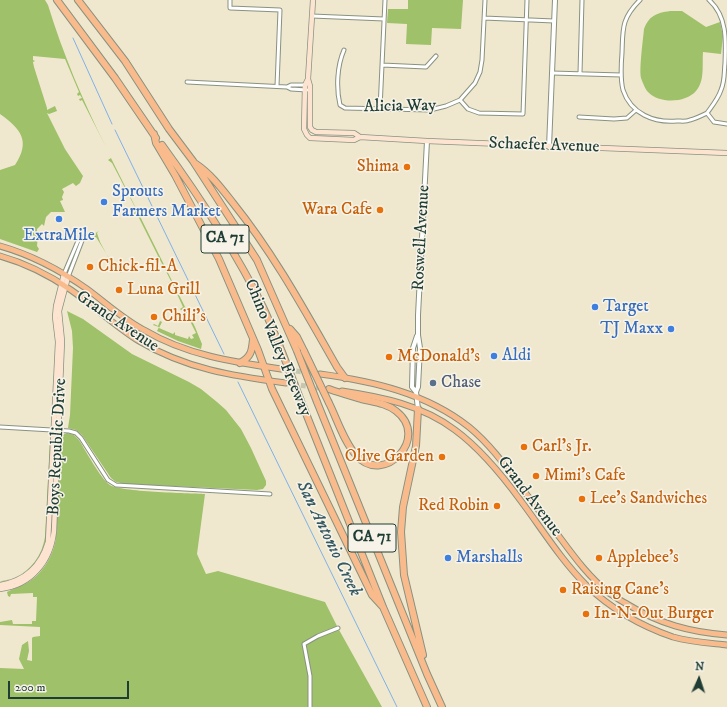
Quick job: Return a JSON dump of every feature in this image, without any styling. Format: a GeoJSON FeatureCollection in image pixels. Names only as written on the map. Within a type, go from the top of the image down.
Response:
{"type":"FeatureCollection","features":[{"type":"Feature","properties":{"kind":"highway","name":"Chino Valley Freeway"},"geometry":{"type":"LineString","coordinates":[[57,0],[115,78],[193,188],[224,237],[260,302],[282,352],[383,607],[427,707]]}},
{"type":"Feature","properties":{"kind":"highway","name":"Chino Valley Freeway"},"geometry":{"type":"LineString","coordinates":[[78,0],[125,61],[169,129],[193,161],[257,260],[297,351],[427,674],[442,707]]}},
{"type":"Feature","properties":{"kind":"highway"},"geometry":{"type":"LineString","coordinates":[[154,134],[156,143],[175,175],[219,259],[253,337],[269,381],[372,595],[383,607]]}},
{"type":"Feature","properties":{"kind":"highway"},"geometry":{"type":"LineString","coordinates":[[193,161],[208,172],[259,238],[295,293],[338,370],[345,378]]}},
{"type":"Feature","properties":{"kind":"highway"},"geometry":{"type":"LineString","coordinates":[[286,325],[297,337],[350,446],[361,460],[369,463],[385,464],[395,460],[402,453],[407,445],[408,435],[407,424],[399,413],[385,405],[328,389]]}},
{"type":"Feature","properties":{"kind":"highway"},"geometry":{"type":"LineString","coordinates":[[240,363],[251,354],[253,337]]}},
{"type":"Feature","properties":{"kind":"highway"},"geometry":{"type":"LineString","coordinates":[[418,410],[416,446],[403,507],[401,532],[404,575],[427,674]]}},
{"type":"Feature","properties":{"kind":"main road"},"geometry":{"type":"LineString","coordinates":[[308,88],[313,0]]}},
{"type":"Feature","properties":{"kind":"main road","name":"Schaefer Avenue"},"geometry":{"type":"LineString","coordinates":[[308,88],[310,127],[316,132],[354,134],[360,137],[426,141],[727,153]]}},
{"type":"Feature","properties":{"kind":"main road","name":"Schaefer Avenue"},"geometry":{"type":"LineString","coordinates":[[308,88],[305,132],[310,138],[354,140],[360,137]]}},
{"type":"Feature","properties":{"kind":"main road","name":"Grand Avenue"},"geometry":{"type":"LineString","coordinates":[[0,246],[39,261],[66,276],[91,292],[122,317],[148,333],[185,350],[214,358],[281,369]]}},
{"type":"Feature","properties":{"kind":"main road","name":"Grand Avenue"},"geometry":{"type":"LineString","coordinates":[[0,256],[33,268],[63,285],[117,326],[145,344],[184,362],[221,373],[286,383]]}},
{"type":"Feature","properties":{"kind":"main road","name":"Boys Republic Drive"},"geometry":{"type":"LineString","coordinates":[[0,585],[26,576],[40,560],[46,548],[49,536],[62,341],[59,311],[66,276]]}},
{"type":"Feature","properties":{"kind":"main road","name":"Grand Avenue"},"geometry":{"type":"LineString","coordinates":[[320,374],[382,385],[417,395],[456,418],[485,441],[506,466],[576,559],[609,593],[643,614],[677,628],[703,633],[727,635]]}},
{"type":"Feature","properties":{"kind":"main road","name":"Grand Avenue"},"geometry":{"type":"LineString","coordinates":[[328,389],[386,399],[418,410],[454,429],[479,451],[502,476],[568,564],[585,584],[603,600],[638,622],[674,637],[702,643],[727,645]]}},
{"type":"Feature","properties":{"kind":"main road","name":"Boys Republic Drive"},"geometry":{"type":"LineString","coordinates":[[0,589],[16,586],[33,576],[43,564],[51,550],[54,531],[56,430]]}},
{"type":"Feature","properties":{"kind":"street"},"geometry":{"type":"LineString","coordinates":[[230,0],[230,8],[280,10],[277,86]]}},
{"type":"Feature","properties":{"kind":"street"},"geometry":{"type":"LineString","coordinates":[[380,109],[385,0]]}},
{"type":"Feature","properties":{"kind":"street"},"geometry":{"type":"LineString","coordinates":[[485,0],[480,72],[475,83],[460,100],[468,109],[479,113],[523,114],[527,0]]}},
{"type":"Feature","properties":{"kind":"street"},"geometry":{"type":"LineString","coordinates":[[549,146],[555,0]]}},
{"type":"Feature","properties":{"kind":"street"},"geometry":{"type":"LineString","coordinates":[[580,73],[582,0]]}},
{"type":"Feature","properties":{"kind":"street"},"geometry":{"type":"LineString","coordinates":[[640,0],[630,10],[623,26],[621,75],[623,90],[628,100],[636,110],[651,119],[670,122],[689,121],[707,113],[717,99],[724,82],[727,37],[722,17],[711,1]]}},
{"type":"Feature","properties":{"kind":"street"},"geometry":{"type":"LineString","coordinates":[[312,16],[384,19]]}},
{"type":"Feature","properties":{"kind":"street"},"geometry":{"type":"LineString","coordinates":[[484,18],[554,20]]}},
{"type":"Feature","properties":{"kind":"street","name":"Alicia Way"},"geometry":{"type":"LineString","coordinates":[[344,50],[339,62],[338,98],[340,105],[345,108],[430,110],[446,106],[460,100]]}},
{"type":"Feature","properties":{"kind":"street"},"geometry":{"type":"LineString","coordinates":[[382,65],[426,67],[436,56]]}},
{"type":"Feature","properties":{"kind":"street"},"geometry":{"type":"LineString","coordinates":[[552,73],[621,75]]}},
{"type":"Feature","properties":{"kind":"street"},"geometry":{"type":"LineString","coordinates":[[187,82],[287,87],[291,85],[308,88]]}},
{"type":"Feature","properties":{"kind":"street"},"geometry":{"type":"LineString","coordinates":[[579,117],[614,119],[627,118],[636,110]]}},
{"type":"Feature","properties":{"kind":"street"},"geometry":{"type":"LineString","coordinates":[[707,113],[714,122],[727,124]]}},
{"type":"Feature","properties":{"kind":"street","name":"Roswell Avenue"},"geometry":{"type":"LineString","coordinates":[[418,410],[417,395],[412,386],[413,348],[418,335],[426,141]]}},
{"type":"Feature","properties":{"kind":"street"},"geometry":{"type":"LineString","coordinates":[[66,276],[84,237]]}},
{"type":"Feature","properties":{"kind":"street"},"geometry":{"type":"LineString","coordinates":[[0,427],[72,431],[79,436],[108,480],[116,485],[270,494]]}},
{"type":"Feature","properties":{"kind":"street"},"geometry":{"type":"LineString","coordinates":[[310,707],[309,664],[304,644],[338,628]]}},
{"type":"Feature","properties":{"kind":"green space"},"geometry":{"type":"Polygon","coordinates":[[[0,0],[45,0],[74,77],[106,147],[82,100],[80,101],[79,99],[82,98],[77,94],[79,92],[65,59],[33,56],[33,60],[35,61],[33,62],[34,67],[47,110],[55,106],[57,111],[49,114],[47,113],[65,149],[83,176],[80,183],[76,186],[73,183],[62,189],[64,192],[62,197],[63,200],[60,201],[65,212],[51,212],[46,217],[44,226],[42,224],[37,229],[37,246],[39,249],[37,252],[0,239],[0,170],[15,165],[20,157],[23,142],[18,130],[0,114],[0,0]]]}},
{"type":"Feature","properties":{"kind":"green space"},"geometry":{"type":"Polygon","coordinates":[[[408,0],[463,0],[461,29],[432,28],[431,45],[406,44],[407,24],[387,23],[388,9],[408,9],[408,0]]]}},
{"type":"Feature","properties":{"kind":"green space"},"geometry":{"type":"Polygon","coordinates":[[[682,11],[706,27],[720,22],[723,36],[721,54],[703,52],[702,78],[699,87],[692,95],[679,100],[665,100],[653,96],[646,89],[641,78],[644,29],[651,18],[661,13],[682,11]]]}},
{"type":"Feature","properties":{"kind":"green space"},"geometry":{"type":"Polygon","coordinates":[[[111,158],[195,327],[202,344],[201,349],[178,341],[157,331],[159,327],[153,325],[158,326],[160,321],[162,322],[159,328],[173,334],[175,332],[175,335],[188,339],[189,336],[191,339],[194,338],[192,335],[196,333],[184,309],[180,309],[183,307],[172,283],[169,285],[168,283],[171,281],[159,258],[156,259],[158,256],[137,214],[134,214],[136,209],[112,163],[108,160],[111,158]]]}},
{"type":"Feature","properties":{"kind":"green space"},"geometry":{"type":"Polygon","coordinates":[[[99,231],[97,233],[106,254],[96,237],[93,239],[94,234],[99,231]]]}},
{"type":"Feature","properties":{"kind":"green space"},"geometry":{"type":"Polygon","coordinates":[[[109,258],[113,266],[119,266],[117,269],[121,272],[124,270],[121,273],[107,262],[106,260],[109,258]]]}},
{"type":"Feature","properties":{"kind":"green space"},"geometry":{"type":"Polygon","coordinates":[[[67,311],[83,319],[132,354],[201,389],[226,410],[241,429],[251,448],[266,481],[266,485],[263,489],[257,490],[126,484],[116,482],[111,478],[82,435],[76,430],[68,428],[73,348],[72,331],[67,311]]]}},
{"type":"Feature","properties":{"kind":"green space"},"geometry":{"type":"Polygon","coordinates":[[[67,433],[74,435],[79,440],[98,471],[110,485],[140,491],[205,494],[197,554],[206,574],[218,571],[325,602],[382,707],[0,707],[0,668],[24,669],[19,659],[22,645],[28,641],[29,651],[27,660],[32,661],[32,638],[40,636],[40,627],[0,625],[0,622],[12,620],[13,624],[32,624],[32,621],[36,621],[37,597],[33,597],[33,593],[11,594],[10,597],[8,596],[7,592],[25,584],[37,576],[46,565],[55,545],[60,439],[62,435],[67,433]]]}},
{"type":"Feature","properties":{"kind":"green space"},"geometry":{"type":"Polygon","coordinates":[[[51,439],[47,533],[45,543],[39,556],[45,537],[51,439]]]}},
{"type":"Feature","properties":{"kind":"waterway","name":"San Antonio Creek"},"geometry":{"type":"LineString","coordinates":[[73,38],[112,124]]}},
{"type":"Feature","properties":{"kind":"waterway","name":"San Antonio Creek"},"geometry":{"type":"LineString","coordinates":[[115,130],[224,354]]}},
{"type":"Feature","properties":{"kind":"waterway","name":"San Antonio Creek"},"geometry":{"type":"LineString","coordinates":[[238,382],[397,707]]}},
{"type":"Feature","properties":{"kind":"tunnel"},"geometry":{"type":"LineString","coordinates":[[281,369],[317,374]]}},
{"type":"Feature","properties":{"kind":"tunnel"},"geometry":{"type":"LineString","coordinates":[[286,383],[326,389]]}},
{"type":"Feature","properties":{"kind":"place","name":"Shima"},"geometry":{"type":"Point","coordinates":[407,167]}},
{"type":"Feature","properties":{"kind":"place","name":"Sprouts Farmers Market"},"geometry":{"type":"Point","coordinates":[104,202]}},
{"type":"Feature","properties":{"kind":"place","name":"Wara Cafe"},"geometry":{"type":"Point","coordinates":[380,210]}},
{"type":"Feature","properties":{"kind":"place","name":"ExtraMile"},"geometry":{"type":"Point","coordinates":[59,219]}},
{"type":"Feature","properties":{"kind":"place","name":"Chick-fil-A"},"geometry":{"type":"Point","coordinates":[90,267]}},
{"type":"Feature","properties":{"kind":"place","name":"Luna Grill"},"geometry":{"type":"Point","coordinates":[119,290]}},
{"type":"Feature","properties":{"kind":"place","name":"Target"},"geometry":{"type":"Point","coordinates":[595,307]}},
{"type":"Feature","properties":{"kind":"place","name":"Chili's"},"geometry":{"type":"Point","coordinates":[154,317]}},
{"type":"Feature","properties":{"kind":"place","name":"TJ Maxx"},"geometry":{"type":"Point","coordinates":[671,329]}},
{"type":"Feature","properties":{"kind":"place","name":"Aldi"},"geometry":{"type":"Point","coordinates":[494,356]}},
{"type":"Feature","properties":{"kind":"place","name":"McDonald's"},"geometry":{"type":"Point","coordinates":[389,357]}},
{"type":"Feature","properties":{"kind":"place","name":"Chase"},"geometry":{"type":"Point","coordinates":[433,383]}},
{"type":"Feature","properties":{"kind":"place","name":"Carl's Jr."},"geometry":{"type":"Point","coordinates":[524,447]}},
{"type":"Feature","properties":{"kind":"place","name":"Olive Garden"},"geometry":{"type":"Point","coordinates":[442,457]}},
{"type":"Feature","properties":{"kind":"place","name":"Mimi's Cafe"},"geometry":{"type":"Point","coordinates":[536,476]}},
{"type":"Feature","properties":{"kind":"place","name":"Lee's Sandwiches"},"geometry":{"type":"Point","coordinates":[582,499]}},
{"type":"Feature","properties":{"kind":"place","name":"Red Robin"},"geometry":{"type":"Point","coordinates":[497,506]}},
{"type":"Feature","properties":{"kind":"place","name":"Marshalls"},"geometry":{"type":"Point","coordinates":[448,558]}},
{"type":"Feature","properties":{"kind":"place","name":"Applebee's"},"geometry":{"type":"Point","coordinates":[599,558]}},
{"type":"Feature","properties":{"kind":"place","name":"Raising Cane's"},"geometry":{"type":"Point","coordinates":[563,590]}},
{"type":"Feature","properties":{"kind":"place","name":"In-N-Out Burger"},"geometry":{"type":"Point","coordinates":[586,614]}}]}
